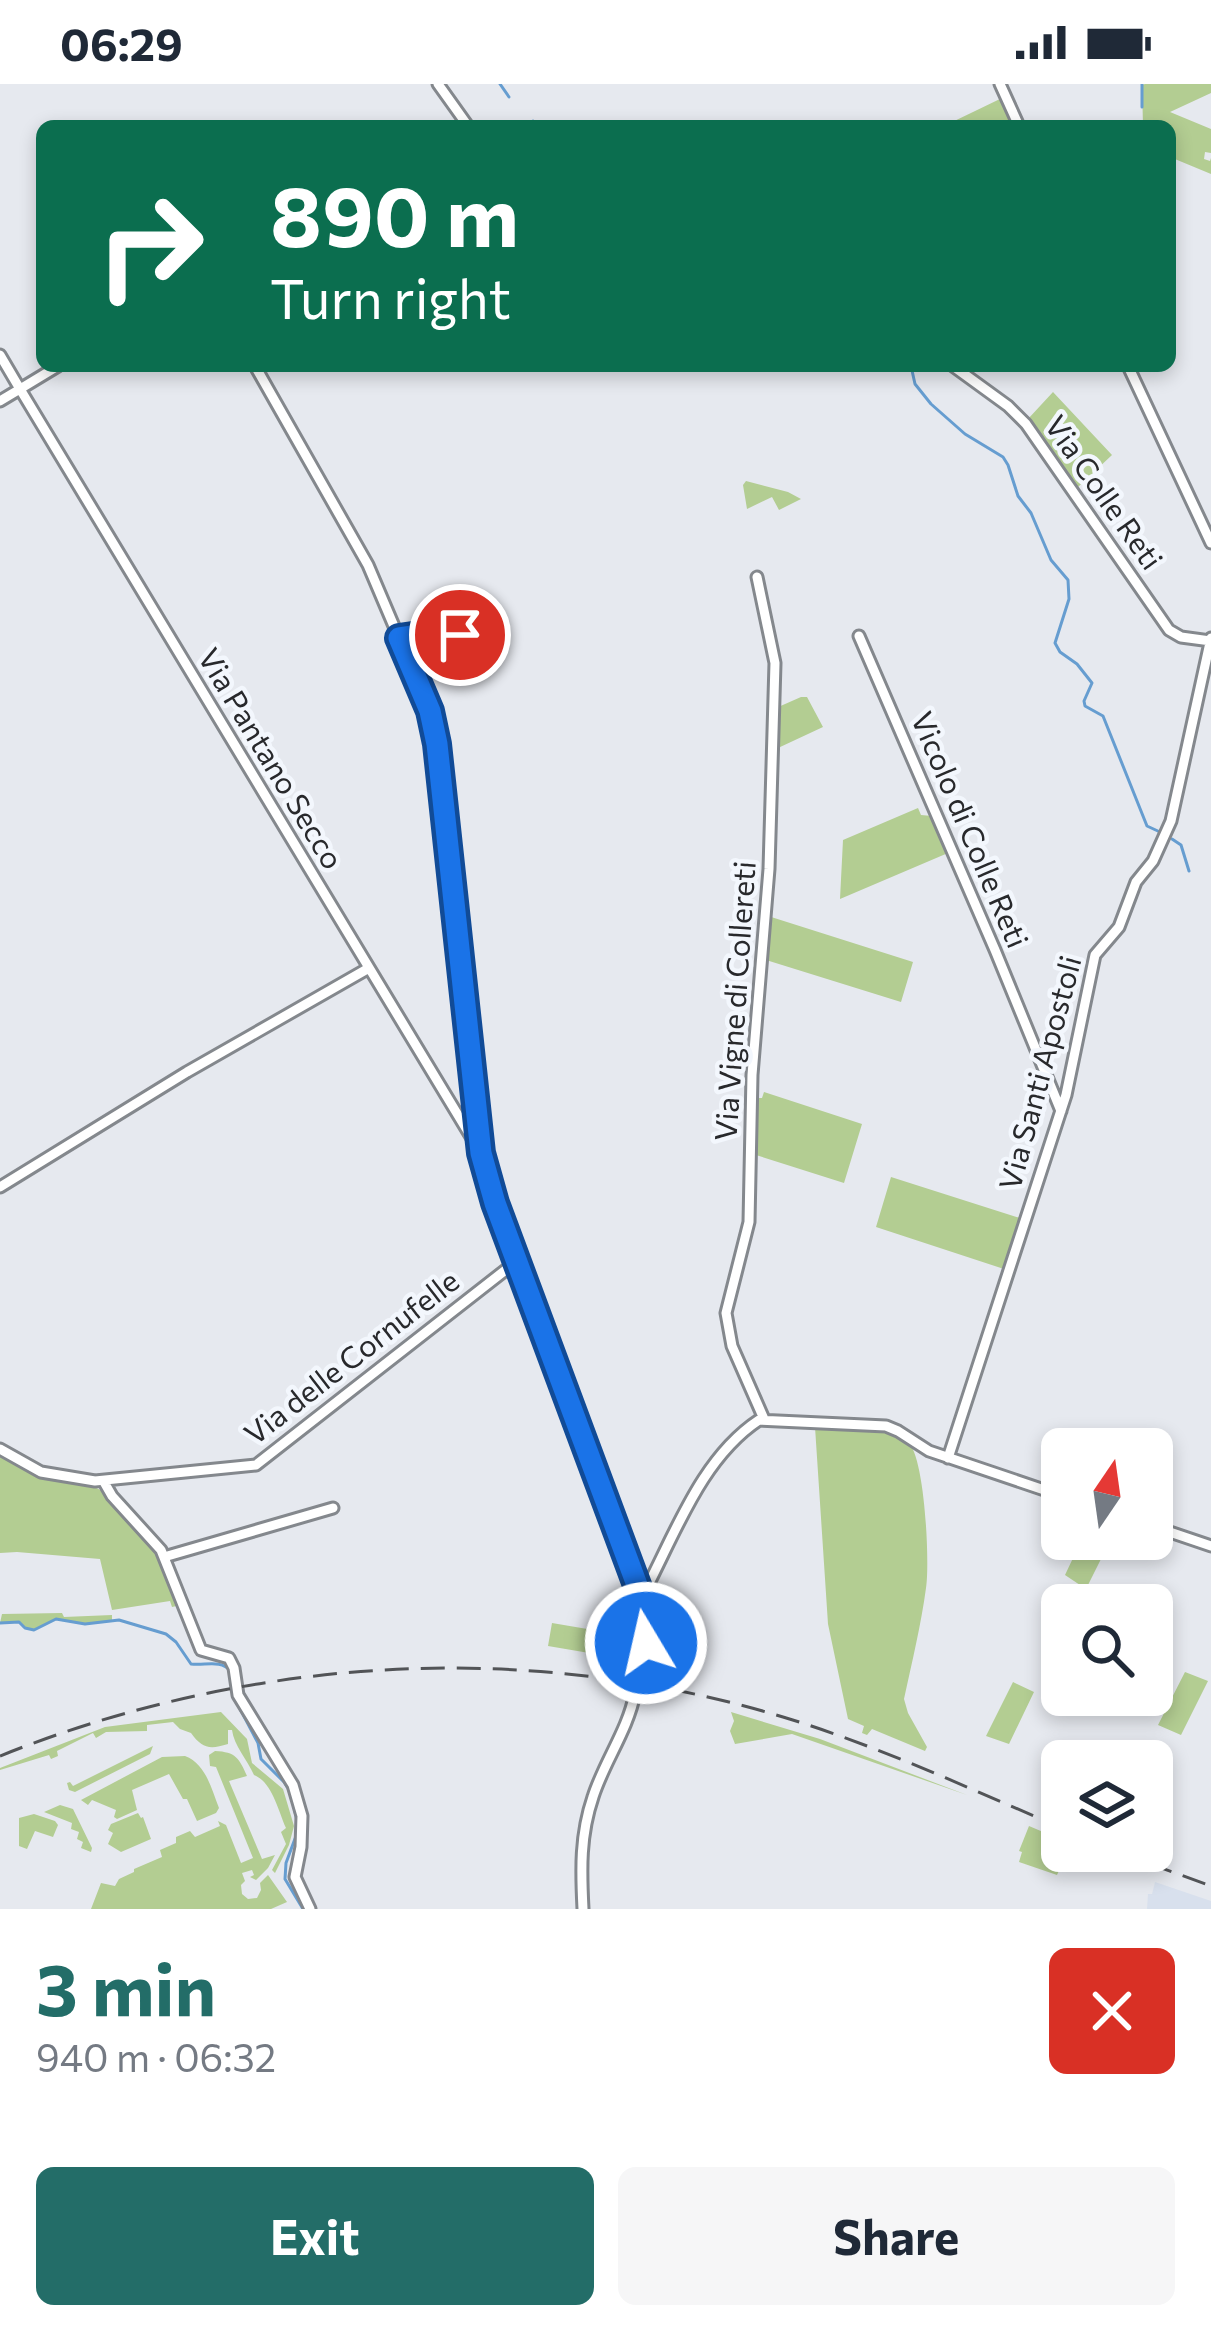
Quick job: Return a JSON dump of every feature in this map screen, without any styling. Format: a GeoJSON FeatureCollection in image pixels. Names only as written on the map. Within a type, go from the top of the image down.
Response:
{"type":"FeatureCollection","features":[{"type":"Feature","properties":{"kind":"street"},"geometry":{"type":"LineString","coordinates":[[438,84],[464,120]]}},
{"type":"Feature","properties":{"kind":"street"},"geometry":{"type":"LineString","coordinates":[[1000,84],[1016,120]]}},
{"type":"Feature","properties":{"kind":"street","name":"Via Pantano Secco"},"geometry":{"type":"LineString","coordinates":[[0,355],[481,1153]]}},
{"type":"Feature","properties":{"kind":"street"},"geometry":{"type":"LineString","coordinates":[[0,401],[48,372]]}},
{"type":"Feature","properties":{"kind":"street"},"geometry":{"type":"LineString","coordinates":[[258,372],[368,565],[430,711],[481,1153],[647,1618],[631,1711],[593,1795],[582,1839],[583,1909]]}},
{"type":"Feature","properties":{"kind":"street","name":"Via Colle Reti"},"geometry":{"type":"LineString","coordinates":[[961,372],[1026,424],[1169,630],[1180,637],[1211,640]]}},
{"type":"Feature","properties":{"kind":"street"},"geometry":{"type":"LineString","coordinates":[[1131,372],[1211,543]]}},
{"type":"Feature","properties":{"kind":"street","name":"Via Vigne di Collereti"},"geometry":{"type":"LineString","coordinates":[[757,577],[775,663],[769,869],[753,1059],[749,1222],[726,1313],[732,1346],[764,1420]]}},
{"type":"Feature","properties":{"kind":"street"},"geometry":{"type":"LineString","coordinates":[[399,638],[440,632],[468,636],[487,656]]}},
{"type":"Feature","properties":{"kind":"street","name":"Vicolo di Colle Reti"},"geometry":{"type":"LineString","coordinates":[[859,636],[1061,1111]]}},
{"type":"Feature","properties":{"kind":"street","name":"Via Santi Apostoli"},"geometry":{"type":"LineString","coordinates":[[948,1458],[1061,1111],[1095,955],[1119,927],[1136,882],[1153,861],[1171,821],[1211,640]]}},
{"type":"Feature","properties":{"kind":"street"},"geometry":{"type":"LineString","coordinates":[[0,1187],[369,968]]}},
{"type":"Feature","properties":{"kind":"street","name":"Via delle Cornufelle"},"geometry":{"type":"LineString","coordinates":[[0,1449],[46,1473],[69,1479],[104,1481],[256,1465],[517,1261]]}},
{"type":"Feature","properties":{"kind":"street"},"geometry":{"type":"LineString","coordinates":[[640,1593],[702,1481],[749,1427],[764,1420],[886,1426],[928,1451],[1041,1489]]}},
{"type":"Feature","properties":{"kind":"street"},"geometry":{"type":"LineString","coordinates":[[104,1481],[164,1557],[201,1650],[229,1658],[238,1695],[293,1784],[302,1816],[295,1880],[310,1909]]}},
{"type":"Feature","properties":{"kind":"street"},"geometry":{"type":"LineString","coordinates":[[164,1557],[332,1508]]}},
{"type":"Feature","properties":{"kind":"street"},"geometry":{"type":"LineString","coordinates":[[1173,1533],[1211,1546]]}},
{"type":"Feature","properties":{"kind":"shaded area"},"geometry":{"type":"Polygon","coordinates":[[[1155,1882],[1211,1901],[1211,1909],[1147,1909],[1155,1882]]]}},
{"type":"Feature","properties":{"kind":"green space"},"geometry":{"type":"Polygon","coordinates":[[[1211,84],[1211,93],[1170,112],[1211,129],[1211,153],[1205,152],[1204,159],[1211,158],[1211,174],[1176,159],[1176,120],[1143,120],[1142,85],[1211,84]]]}},
{"type":"Feature","properties":{"kind":"green space"},"geometry":{"type":"Polygon","coordinates":[[[1002,98],[1012,120],[956,120],[1002,98]]]}},
{"type":"Feature","properties":{"kind":"green space"},"geometry":{"type":"Polygon","coordinates":[[[1053,392],[1112,455],[1077,488],[1028,419],[1053,392]]]}},
{"type":"Feature","properties":{"kind":"green space"},"geometry":{"type":"Polygon","coordinates":[[[746,481],[801,499],[779,510],[772,497],[747,509],[746,481]]]}},
{"type":"Feature","properties":{"kind":"green space"},"geometry":{"type":"Polygon","coordinates":[[[807,697],[823,727],[778,748],[776,708],[807,697]]]}},
{"type":"Feature","properties":{"kind":"green space"},"geometry":{"type":"Polygon","coordinates":[[[918,808],[921,815],[932,816],[948,853],[840,899],[843,840],[918,808]]]}},
{"type":"Feature","properties":{"kind":"green space"},"geometry":{"type":"Polygon","coordinates":[[[768,916],[913,962],[901,1002],[766,960],[768,916]]]}},
{"type":"Feature","properties":{"kind":"green space"},"geometry":{"type":"Polygon","coordinates":[[[764,1092],[862,1124],[844,1183],[756,1155],[756,1098],[764,1092]]]}},
{"type":"Feature","properties":{"kind":"green space"},"geometry":{"type":"Polygon","coordinates":[[[891,1177],[1023,1219],[1010,1245],[1014,1248],[1007,1270],[876,1227],[891,1177]]]}},
{"type":"Feature","properties":{"kind":"green space"},"geometry":{"type":"Polygon","coordinates":[[[815,1427],[886,1431],[907,1441],[913,1450],[925,1510],[927,1575],[904,1699],[925,1751],[872,1729],[867,1735],[862,1733],[864,1726],[848,1719],[828,1624],[815,1427]]]}},
{"type":"Feature","properties":{"kind":"green space"},"geometry":{"type":"Polygon","coordinates":[[[0,1454],[31,1472],[93,1486],[111,1496],[157,1546],[181,1605],[172,1607],[170,1601],[112,1610],[100,1559],[0,1553],[0,1454]]]}},
{"type":"Feature","properties":{"kind":"green space"},"geometry":{"type":"Polygon","coordinates":[[[1072,1560],[1100,1560],[1088,1584],[1065,1575],[1072,1560]]]}},
{"type":"Feature","properties":{"kind":"green space"},"geometry":{"type":"Polygon","coordinates":[[[62,1613],[64,1617],[112,1615],[112,1620],[85,1624],[56,1619],[34,1630],[19,1622],[0,1623],[2,1614],[62,1613]]]}},
{"type":"Feature","properties":{"kind":"green space"},"geometry":{"type":"Polygon","coordinates":[[[552,1623],[599,1631],[595,1654],[548,1646],[552,1623]]]}},
{"type":"Feature","properties":{"kind":"green space"},"geometry":{"type":"Polygon","coordinates":[[[1185,1672],[1208,1681],[1181,1735],[1158,1725],[1163,1716],[1173,1716],[1173,1696],[1185,1672]]]}},
{"type":"Feature","properties":{"kind":"green space"},"geometry":{"type":"Polygon","coordinates":[[[1013,1682],[1034,1692],[1009,1744],[986,1736],[1013,1682]]]}},
{"type":"Feature","properties":{"kind":"green space"},"geometry":{"type":"Polygon","coordinates":[[[221,1712],[247,1739],[252,1763],[283,1789],[294,1826],[275,1873],[272,1870],[286,1844],[281,1832],[286,1828],[270,1790],[254,1775],[232,1730],[228,1730],[228,1744],[211,1747],[173,1722],[147,1725],[147,1731],[106,1732],[96,1738],[93,1733],[57,1751],[58,1756],[51,1759],[49,1755],[0,1770],[105,1727],[221,1712]]]}},
{"type":"Feature","properties":{"kind":"green space"},"geometry":{"type":"Polygon","coordinates":[[[731,1712],[820,1739],[967,1795],[792,1734],[735,1744],[731,1712]]]}},
{"type":"Feature","properties":{"kind":"green space"},"geometry":{"type":"Polygon","coordinates":[[[153,1746],[150,1754],[75,1792],[69,1790],[67,1783],[73,1786],[153,1746]]]}},
{"type":"Feature","properties":{"kind":"green space"},"geometry":{"type":"Polygon","coordinates":[[[215,1751],[236,1757],[242,1765],[247,1776],[229,1781],[262,1859],[275,1855],[256,1880],[250,1877],[252,1870],[242,1873],[242,1894],[257,1898],[260,1883],[268,1875],[287,1902],[271,1909],[91,1909],[101,1883],[115,1886],[134,1869],[162,1857],[160,1850],[176,1843],[176,1837],[190,1831],[195,1837],[220,1826],[218,1821],[226,1825],[241,1863],[253,1858],[216,1767],[210,1766],[209,1755],[215,1751]]]}},
{"type":"Feature","properties":{"kind":"green space"},"geometry":{"type":"Polygon","coordinates":[[[185,1756],[207,1778],[219,1808],[216,1813],[197,1821],[169,1774],[132,1790],[137,1810],[117,1819],[116,1810],[81,1800],[162,1757],[185,1756]]]}},
{"type":"Feature","properties":{"kind":"green space"},"geometry":{"type":"Polygon","coordinates":[[[60,1805],[73,1809],[91,1852],[81,1848],[83,1842],[77,1839],[79,1832],[71,1829],[72,1823],[44,1812],[60,1805]]]}},
{"type":"Feature","properties":{"kind":"green space"},"geometry":{"type":"Polygon","coordinates":[[[138,1813],[151,1839],[121,1852],[108,1844],[111,1824],[138,1813]]]}},
{"type":"Feature","properties":{"kind":"green space"},"geometry":{"type":"Polygon","coordinates":[[[34,1814],[58,1825],[53,1837],[35,1831],[27,1849],[19,1846],[19,1818],[34,1814]]]}},
{"type":"Feature","properties":{"kind":"green space"},"geometry":{"type":"Polygon","coordinates":[[[1029,1826],[1041,1831],[1041,1870],[1019,1862],[1029,1826]]]}},
{"type":"Feature","properties":{"kind":"waterway"},"geometry":{"type":"LineString","coordinates":[[500,84],[509,97]]}},
{"type":"Feature","properties":{"kind":"waterway"},"geometry":{"type":"LineString","coordinates":[[1142,84],[1142,107]]}},
{"type":"Feature","properties":{"kind":"waterway"},"geometry":{"type":"LineString","coordinates":[[912,372],[915,384],[931,404],[1008,465],[1018,496],[1031,513],[1051,560],[1068,580],[1069,599],[1055,643],[1092,683],[1085,706],[1103,716],[1147,826],[1160,832]]}},
{"type":"Feature","properties":{"kind":"waterway"},"geometry":{"type":"LineString","coordinates":[[1172,839],[1181,845],[1189,871]]}},
{"type":"Feature","properties":{"kind":"waterway"},"geometry":{"type":"LineString","coordinates":[[0,1623],[19,1622],[34,1630],[56,1619],[85,1624],[119,1620],[166,1634],[191,1664],[217,1664],[231,1671]]}},
{"type":"Feature","properties":{"kind":"waterway"},"geometry":{"type":"LineString","coordinates":[[237,1703],[261,1759],[291,1793],[296,1836],[285,1879],[303,1909]]}},
{"type":"Feature","properties":{"kind":"railway"},"geometry":{"type":"LineString","coordinates":[[0,1756],[95,1722],[191,1697],[289,1679],[388,1670],[488,1669],[587,1676],[686,1692],[783,1717],[889,1755],[1041,1819]]}},
{"type":"Feature","properties":{"kind":"railway"},"geometry":{"type":"LineString","coordinates":[[1173,1872],[1211,1886]]}},
{"type":"Feature","properties":{"kind":"route"},"geometry":{"type":"LineString","coordinates":[[460,635],[440,632],[399,638],[430,711],[437,744],[481,1153],[495,1203],[640,1593],[647,1618],[646,1643]]}}]}
